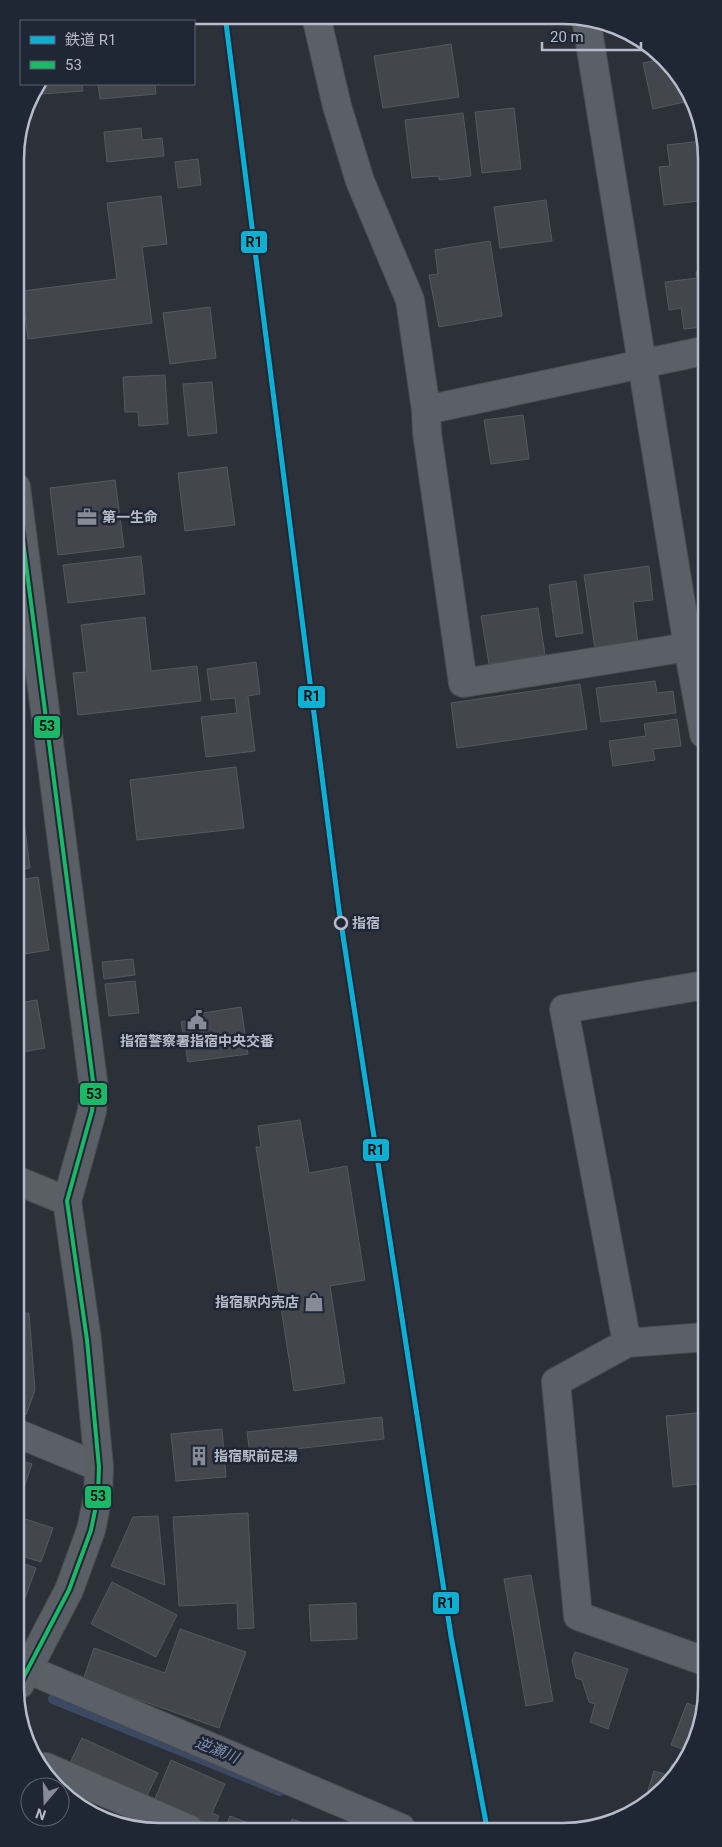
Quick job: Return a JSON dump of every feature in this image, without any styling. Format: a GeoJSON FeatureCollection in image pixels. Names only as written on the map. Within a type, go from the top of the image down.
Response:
{"type":"FeatureCollection","features":[{"type":"Feature","properties":{"kind":"street"},"geometry":{"type":"LineString","coordinates":[[318,24],[337,106],[360,181],[410,300],[463,683],[688,647]]}},
{"type":"Feature","properties":{"kind":"street"},"geometry":{"type":"LineString","coordinates":[[587,26],[698,699]]}},
{"type":"Feature","properties":{"kind":"street"},"geometry":{"type":"LineString","coordinates":[[426,410],[698,352]]}},
{"type":"Feature","properties":{"kind":"street"},"geometry":{"type":"LineString","coordinates":[[24,549],[94,1089],[92,1111],[67,1201],[87,1340],[99,1467],[98,1496],[91,1530],[69,1590],[24,1669]]}},
{"type":"Feature","properties":{"kind":"street"},"geometry":{"type":"LineString","coordinates":[[627,1343],[564,1009],[698,987]]}},
{"type":"Feature","properties":{"kind":"street"},"geometry":{"type":"LineString","coordinates":[[24,1183],[67,1201]]}},
{"type":"Feature","properties":{"kind":"street"},"geometry":{"type":"LineString","coordinates":[[698,1338],[627,1343],[556,1382],[578,1616],[698,1659]]}},
{"type":"Feature","properties":{"kind":"street"},"geometry":{"type":"LineString","coordinates":[[24,1436],[99,1467]]}},
{"type":"Feature","properties":{"kind":"street"},"geometry":{"type":"LineString","coordinates":[[24,1674],[389,1823]]}},
{"type":"Feature","properties":{"kind":"street"},"geometry":{"type":"LineString","coordinates":[[52,1769],[175,1823]]}},
{"type":"Feature","properties":{"kind":"building"},"geometry":{"type":"Polygon","coordinates":[[[451,44],[459,97],[383,108],[374,56],[451,44]]]}},
{"type":"Feature","properties":{"kind":"building"},"geometry":{"type":"Polygon","coordinates":[[[656,60],[676,84],[685,102],[653,109],[643,63],[656,60]]]}},
{"type":"Feature","properties":{"kind":"building"},"geometry":{"type":"Polygon","coordinates":[[[45,85],[82,85],[83,91],[42,94],[45,85]]]}},
{"type":"Feature","properties":{"kind":"building"},"geometry":{"type":"Polygon","coordinates":[[[98,85],[155,85],[156,94],[100,99],[98,85]]]}},
{"type":"Feature","properties":{"kind":"building"},"geometry":{"type":"Polygon","coordinates":[[[514,108],[521,169],[482,173],[475,112],[514,108]]]}},
{"type":"Feature","properties":{"kind":"building"},"geometry":{"type":"Polygon","coordinates":[[[463,113],[471,176],[439,180],[439,176],[412,178],[405,120],[463,113]]]}},
{"type":"Feature","properties":{"kind":"building"},"geometry":{"type":"Polygon","coordinates":[[[141,128],[142,140],[162,138],[164,156],[107,162],[104,132],[141,128]]]}},
{"type":"Feature","properties":{"kind":"building"},"geometry":{"type":"Polygon","coordinates":[[[697,142],[698,201],[664,205],[659,167],[670,166],[667,145],[697,142]]]}},
{"type":"Feature","properties":{"kind":"building"},"geometry":{"type":"Polygon","coordinates":[[[198,159],[201,185],[178,188],[175,162],[198,159]]]}},
{"type":"Feature","properties":{"kind":"building"},"geometry":{"type":"Polygon","coordinates":[[[161,196],[167,244],[142,247],[152,323],[28,339],[24,291],[117,279],[107,203],[161,196]]]}},
{"type":"Feature","properties":{"kind":"building"},"geometry":{"type":"Polygon","coordinates":[[[546,200],[552,241],[500,248],[494,207],[546,200]]]}},
{"type":"Feature","properties":{"kind":"building"},"geometry":{"type":"Polygon","coordinates":[[[490,241],[502,316],[439,327],[429,275],[438,274],[435,250],[490,241]]]}},
{"type":"Feature","properties":{"kind":"building"},"geometry":{"type":"Polygon","coordinates":[[[696,272],[698,272],[698,328],[684,329],[681,308],[669,310],[665,282],[697,278],[696,272]]]}},
{"type":"Feature","properties":{"kind":"building"},"geometry":{"type":"Polygon","coordinates":[[[210,307],[216,358],[170,364],[163,313],[210,307]]]}},
{"type":"Feature","properties":{"kind":"building"},"geometry":{"type":"Polygon","coordinates":[[[165,375],[168,424],[139,426],[138,412],[125,412],[123,377],[165,375]]]}},
{"type":"Feature","properties":{"kind":"building"},"geometry":{"type":"Polygon","coordinates":[[[212,382],[217,433],[188,436],[183,384],[212,382]]]}},
{"type":"Feature","properties":{"kind":"building"},"geometry":{"type":"Polygon","coordinates":[[[523,415],[529,459],[491,464],[484,420],[523,415]]]}},
{"type":"Feature","properties":{"kind":"building"},"geometry":{"type":"Polygon","coordinates":[[[227,467],[235,525],[185,531],[178,473],[227,467]]]}},
{"type":"Feature","properties":{"kind":"building","name":"第一生命"},"geometry":{"type":"Polygon","coordinates":[[[115,480],[124,547],[58,555],[50,488],[115,480]]]}},
{"type":"Feature","properties":{"kind":"building"},"geometry":{"type":"Polygon","coordinates":[[[141,556],[145,594],[68,603],[63,565],[141,556]]]}},
{"type":"Feature","properties":{"kind":"building"},"geometry":{"type":"Polygon","coordinates":[[[649,566],[653,600],[633,602],[638,644],[595,649],[584,575],[649,566]]]}},
{"type":"Feature","properties":{"kind":"building"},"geometry":{"type":"Polygon","coordinates":[[[576,581],[583,633],[556,637],[549,585],[576,581]]]}},
{"type":"Feature","properties":{"kind":"building"},"geometry":{"type":"Polygon","coordinates":[[[538,608],[545,655],[489,664],[481,616],[538,608]]]}},
{"type":"Feature","properties":{"kind":"building"},"geometry":{"type":"Polygon","coordinates":[[[145,617],[151,671],[197,666],[201,701],[78,715],[73,673],[87,672],[81,625],[145,617]]]}},
{"type":"Feature","properties":{"kind":"building"},"geometry":{"type":"Polygon","coordinates":[[[256,662],[260,694],[248,696],[255,751],[206,757],[201,717],[237,713],[235,698],[211,700],[207,669],[256,662]]]}},
{"type":"Feature","properties":{"kind":"building"},"geometry":{"type":"Polygon","coordinates":[[[655,681],[657,693],[673,691],[676,713],[601,722],[596,688],[655,681]]]}},
{"type":"Feature","properties":{"kind":"building"},"geometry":{"type":"Polygon","coordinates":[[[580,684],[587,729],[457,748],[451,703],[580,684]]]}},
{"type":"Feature","properties":{"kind":"building"},"geometry":{"type":"Polygon","coordinates":[[[677,719],[681,746],[653,749],[655,760],[613,766],[609,741],[646,736],[644,724],[677,719]]]}},
{"type":"Feature","properties":{"kind":"building"},"geometry":{"type":"Polygon","coordinates":[[[236,767],[244,828],[137,840],[130,780],[236,767]]]}},
{"type":"Feature","properties":{"kind":"building"},"geometry":{"type":"Polygon","coordinates":[[[24,822],[30,868],[24,869],[24,822]]]}},
{"type":"Feature","properties":{"kind":"building"},"geometry":{"type":"Polygon","coordinates":[[[38,877],[49,950],[24,954],[24,879],[38,877]]]}},
{"type":"Feature","properties":{"kind":"building"},"geometry":{"type":"Polygon","coordinates":[[[133,959],[135,975],[104,979],[102,962],[133,959]]]}},
{"type":"Feature","properties":{"kind":"building"},"geometry":{"type":"Polygon","coordinates":[[[135,981],[139,1013],[109,1016],[105,984],[135,981]]]}},
{"type":"Feature","properties":{"kind":"building"},"geometry":{"type":"Polygon","coordinates":[[[37,1000],[45,1048],[24,1052],[24,1002],[37,1000]]]}},
{"type":"Feature","properties":{"kind":"building"},"geometry":{"type":"Polygon","coordinates":[[[241,1007],[248,1054],[188,1062],[181,1022],[204,1018],[203,1013],[241,1007]]]}},
{"type":"Feature","properties":{"kind":"building"},"geometry":{"type":"Polygon","coordinates":[[[300,1120],[309,1173],[347,1166],[365,1280],[330,1286],[345,1383],[294,1391],[256,1147],[261,1147],[258,1126],[300,1120]]]}},
{"type":"Feature","properties":{"kind":"building"},"geometry":{"type":"Polygon","coordinates":[[[29,1313],[35,1390],[26,1415],[24,1414],[24,1314],[29,1313]]]}},
{"type":"Feature","properties":{"kind":"building"},"geometry":{"type":"Polygon","coordinates":[[[698,1413],[698,1484],[673,1487],[666,1416],[698,1413]]]}},
{"type":"Feature","properties":{"kind":"building"},"geometry":{"type":"Polygon","coordinates":[[[382,1417],[384,1439],[250,1454],[247,1432],[382,1417]]]}},
{"type":"Feature","properties":{"kind":"building","name":"指宿駅前足湯"},"geometry":{"type":"Polygon","coordinates":[[[222,1429],[226,1477],[176,1481],[171,1434],[222,1429]]]}},
{"type":"Feature","properties":{"kind":"building"},"geometry":{"type":"Polygon","coordinates":[[[24,1462],[32,1464],[24,1487],[24,1462]]]}},
{"type":"Feature","properties":{"kind":"building"},"geometry":{"type":"Polygon","coordinates":[[[248,1513],[254,1628],[238,1629],[237,1603],[179,1606],[173,1517],[248,1513]]]}},
{"type":"Feature","properties":{"kind":"building"},"geometry":{"type":"Polygon","coordinates":[[[158,1516],[165,1585],[111,1566],[133,1517],[158,1516]]]}},
{"type":"Feature","properties":{"kind":"building"},"geometry":{"type":"Polygon","coordinates":[[[24,1519],[53,1528],[41,1562],[24,1557],[24,1519]]]}},
{"type":"Feature","properties":{"kind":"building"},"geometry":{"type":"Polygon","coordinates":[[[24,1564],[36,1568],[24,1598],[24,1564]]]}},
{"type":"Feature","properties":{"kind":"building"},"geometry":{"type":"Polygon","coordinates":[[[531,1575],[553,1701],[526,1706],[504,1579],[531,1575]]]}},
{"type":"Feature","properties":{"kind":"building"},"geometry":{"type":"Polygon","coordinates":[[[112,1582],[177,1615],[156,1657],[91,1624],[112,1582]]]}},
{"type":"Feature","properties":{"kind":"building"},"geometry":{"type":"Polygon","coordinates":[[[356,1603],[357,1639],[311,1641],[309,1605],[356,1603]]]}},
{"type":"Feature","properties":{"kind":"building"},"geometry":{"type":"Polygon","coordinates":[[[180,1629],[246,1652],[219,1728],[83,1680],[94,1648],[165,1673],[180,1629]]]}},
{"type":"Feature","properties":{"kind":"building"},"geometry":{"type":"Polygon","coordinates":[[[575,1652],[628,1669],[608,1729],[590,1722],[595,1704],[589,1702],[582,1680],[576,1678],[572,1660],[575,1652]]]}},
{"type":"Feature","properties":{"kind":"building"},"geometry":{"type":"Polygon","coordinates":[[[687,1703],[697,1707],[691,1732],[683,1749],[671,1745],[687,1703]]]}},
{"type":"Feature","properties":{"kind":"building"},"geometry":{"type":"Polygon","coordinates":[[[82,1738],[158,1773],[144,1802],[68,1767],[82,1738]]]}},
{"type":"Feature","properties":{"kind":"building"},"geometry":{"type":"Polygon","coordinates":[[[171,1760],[225,1784],[212,1813],[219,1816],[216,1823],[191,1823],[152,1806],[171,1760]]]}},
{"type":"Feature","properties":{"kind":"building"},"geometry":{"type":"Polygon","coordinates":[[[654,1771],[667,1775],[647,1794],[654,1771]]]}},
{"type":"Feature","properties":{"kind":"building"},"geometry":{"type":"Polygon","coordinates":[[[230,1816],[248,1823],[227,1823],[230,1816]]]}},
{"type":"Feature","properties":{"kind":"building"},"geometry":{"type":"Polygon","coordinates":[[[292,1819],[303,1823],[290,1823],[292,1819]]]}},
{"type":"Feature","properties":{"kind":"waterway","name":"逆瀬川"},"geometry":{"type":"LineString","coordinates":[[53,1699],[280,1791]]}},
{"type":"Feature","properties":{"kind":"rail line","name":"R1"},"geometry":{"type":"LineString","coordinates":[[226,24],[339,910],[451,1636],[486,1823]]}},
{"type":"Feature","properties":{"kind":"transit line","name":"53"},"geometry":{"type":"LineString","coordinates":[[24,549],[94,1089],[92,1111],[67,1201],[87,1340],[99,1467],[98,1496],[91,1530],[69,1590],[24,1676]]}},
{"type":"Feature","properties":{"kind":"place","name":"第一生命"},"geometry":{"type":"Point","coordinates":[87,517]}},
{"type":"Feature","properties":{"kind":"place","name":"指宿"},"geometry":{"type":"Point","coordinates":[341,923]}},
{"type":"Feature","properties":{"kind":"place","name":"指宿警察署指宿中央交番"},"geometry":{"type":"Point","coordinates":[197,1020]}},
{"type":"Feature","properties":{"kind":"place","name":"指宿駅内売店"},"geometry":{"type":"Point","coordinates":[314,1302]}},
{"type":"Feature","properties":{"kind":"place","name":"指宿駅前足湯"},"geometry":{"type":"Point","coordinates":[199,1456]}}]}
